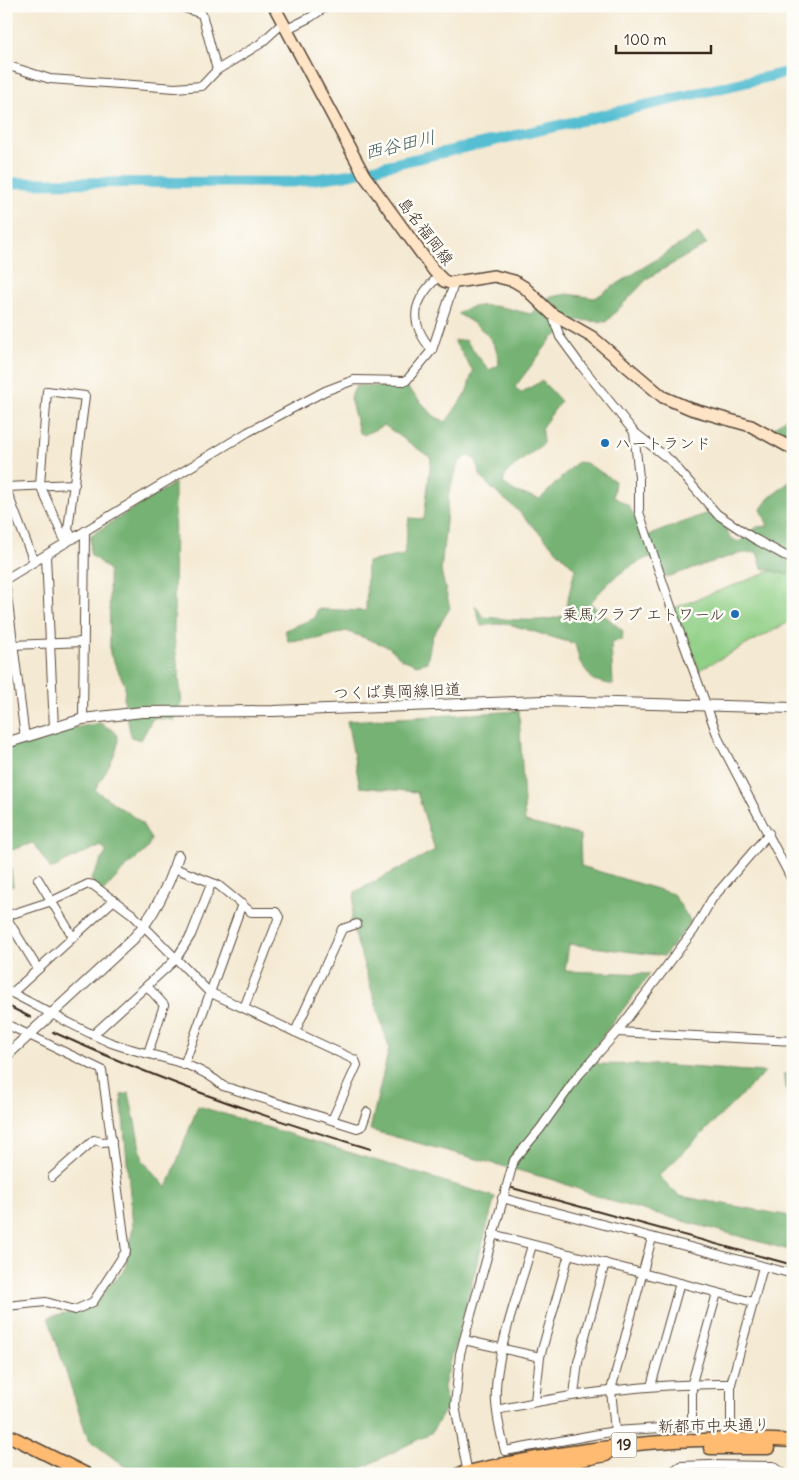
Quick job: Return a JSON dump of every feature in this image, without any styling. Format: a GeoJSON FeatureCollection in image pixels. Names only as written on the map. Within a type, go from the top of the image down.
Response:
{"type":"FeatureCollection","features":[{"type":"Feature","properties":{"kind":"main road","name":"島名福岡線"},"geometry":{"type":"LineString","coordinates":[[274,6],[363,172],[439,276],[447,282],[454,284],[494,276],[510,279],[524,287],[552,314],[592,337],[663,397],[691,409],[743,423],[793,449]]}},
{"type":"Feature","properties":{"kind":"main road","name":"新都市中央通り"},"geometry":{"type":"LineString","coordinates":[[465,1473],[596,1448],[671,1440],[731,1438],[793,1441]]}},
{"type":"Feature","properties":{"kind":"main road"},"geometry":{"type":"LineString","coordinates":[[9,1441],[64,1474]]}},
{"type":"Feature","properties":{"kind":"main road"},"geometry":{"type":"LineString","coordinates":[[9,1441],[86,1474]]}},
{"type":"Feature","properties":{"kind":"main road","name":"新都市中央通り"},"geometry":{"type":"LineString","coordinates":[[507,1474],[586,1458],[630,1452],[719,1447],[793,1450]]}},
{"type":"Feature","properties":{"kind":"street"},"geometry":{"type":"LineString","coordinates":[[180,6],[202,14],[217,70]]}},
{"type":"Feature","properties":{"kind":"street"},"geometry":{"type":"LineString","coordinates":[[6,65],[50,79],[175,88],[202,86],[217,70],[286,26],[311,17],[327,6]]}},
{"type":"Feature","properties":{"kind":"street"},"geometry":{"type":"LineString","coordinates":[[432,350],[419,334],[416,309],[425,289],[439,276]]}},
{"type":"Feature","properties":{"kind":"street"},"geometry":{"type":"LineString","coordinates":[[6,579],[248,432],[325,391],[354,380],[406,381],[432,350],[454,284]]}},
{"type":"Feature","properties":{"kind":"street"},"geometry":{"type":"LineString","coordinates":[[552,314],[560,337],[578,363],[634,432],[671,461],[717,514],[753,538],[793,560]]}},
{"type":"Feature","properties":{"kind":"street"},"geometry":{"type":"LineString","coordinates":[[47,391],[85,396],[68,530],[69,541],[40,485],[47,391]]}},
{"type":"Feature","properties":{"kind":"street"},"geometry":{"type":"LineString","coordinates":[[634,432],[639,477],[639,512],[706,706],[720,740],[793,882]]}},
{"type":"Feature","properties":{"kind":"street"},"geometry":{"type":"LineString","coordinates":[[34,562],[6,488],[75,484]]}},
{"type":"Feature","properties":{"kind":"street"},"geometry":{"type":"LineString","coordinates":[[83,719],[85,531]]}},
{"type":"Feature","properties":{"kind":"street"},"geometry":{"type":"LineString","coordinates":[[46,556],[54,728]]}},
{"type":"Feature","properties":{"kind":"street"},"geometry":{"type":"LineString","coordinates":[[6,587],[8,619],[25,738]]}},
{"type":"Feature","properties":{"kind":"street"},"geometry":{"type":"LineString","coordinates":[[13,644],[83,642]]}},
{"type":"Feature","properties":{"kind":"street","name":"つくば真岡線旧道"},"geometry":{"type":"LineString","coordinates":[[6,743],[83,719],[142,712],[385,708],[502,702],[793,708]]}},
{"type":"Feature","properties":{"kind":"street"},"geometry":{"type":"LineString","coordinates":[[465,1473],[455,1406],[457,1373],[492,1234],[514,1160],[540,1130],[577,1077],[617,1032],[694,930],[712,900],[769,833]]}},
{"type":"Feature","properties":{"kind":"street"},"geometry":{"type":"LineString","coordinates":[[6,1056],[125,948],[144,926],[164,894],[178,856]]}},
{"type":"Feature","properties":{"kind":"street"},"geometry":{"type":"LineString","coordinates":[[174,868],[218,885],[251,912],[276,912],[279,917],[244,1008]]}},
{"type":"Feature","properties":{"kind":"street"},"geometry":{"type":"LineString","coordinates":[[38,879],[73,937]]}},
{"type":"Feature","properties":{"kind":"street"},"geometry":{"type":"LineString","coordinates":[[38,969],[6,917],[52,901],[88,884],[114,900],[144,926],[209,992],[355,1060],[357,1065],[332,1120]]}},
{"type":"Feature","properties":{"kind":"street"},"geometry":{"type":"LineString","coordinates":[[94,1034],[176,959],[191,935],[210,887]]}},
{"type":"Feature","properties":{"kind":"street"},"geometry":{"type":"LineString","coordinates":[[114,900],[38,969],[9,991],[111,1043],[148,1053],[211,1075],[223,1086],[357,1128],[362,1126],[367,1112]]}},
{"type":"Feature","properties":{"kind":"street"},"geometry":{"type":"LineString","coordinates":[[184,1065],[242,904]]}},
{"type":"Feature","properties":{"kind":"street"},"geometry":{"type":"LineString","coordinates":[[295,1032],[342,929],[357,924]]}},
{"type":"Feature","properties":{"kind":"street"},"geometry":{"type":"LineString","coordinates":[[147,986],[164,1005],[148,1053]]}},
{"type":"Feature","properties":{"kind":"street"},"geometry":{"type":"LineString","coordinates":[[6,1024],[102,1070],[126,1251],[93,1302],[75,1310],[46,1302],[6,1306]]}},
{"type":"Feature","properties":{"kind":"street"},"geometry":{"type":"LineString","coordinates":[[617,1032],[793,1041]]}},
{"type":"Feature","properties":{"kind":"street"},"geometry":{"type":"LineString","coordinates":[[52,1177],[94,1140],[102,1142],[112,1141]]}},
{"type":"Feature","properties":{"kind":"street"},"geometry":{"type":"LineString","coordinates":[[502,1198],[793,1274]]}},
{"type":"Feature","properties":{"kind":"street"},"geometry":{"type":"LineString","coordinates":[[492,1234],[754,1302]]}},
{"type":"Feature","properties":{"kind":"street"},"geometry":{"type":"LineString","coordinates":[[615,1431],[611,1390],[652,1238]]}},
{"type":"Feature","properties":{"kind":"street"},"geometry":{"type":"LineString","coordinates":[[532,1245],[503,1349],[497,1381],[497,1410],[505,1451],[615,1431],[692,1426],[692,1383],[717,1293]]}},
{"type":"Feature","properties":{"kind":"street"},"geometry":{"type":"LineString","coordinates":[[535,1401],[540,1357],[569,1254]]}},
{"type":"Feature","properties":{"kind":"street"},"geometry":{"type":"LineString","coordinates":[[574,1395],[578,1362],[605,1263]]}},
{"type":"Feature","properties":{"kind":"street"},"geometry":{"type":"LineString","coordinates":[[731,1438],[731,1384],[763,1267]]}},
{"type":"Feature","properties":{"kind":"street"},"geometry":{"type":"LineString","coordinates":[[651,1386],[680,1283]]}},
{"type":"Feature","properties":{"kind":"street"},"geometry":{"type":"LineString","coordinates":[[464,1340],[540,1357]]}},
{"type":"Feature","properties":{"kind":"street"},"geometry":{"type":"LineString","coordinates":[[497,1410],[535,1401],[611,1390],[692,1383],[731,1384]]}},
{"type":"Feature","properties":{"kind":"street"},"geometry":{"type":"LineString","coordinates":[[669,1474],[680,1466],[710,1465],[773,1466],[784,1474]]}},
{"type":"Feature","properties":{"kind":"green space"},"geometry":{"type":"Polygon","coordinates":[[[698,233],[707,244],[648,278],[606,322],[576,320],[566,330],[552,338],[515,387],[520,393],[542,381],[561,401],[542,427],[543,444],[507,472],[503,483],[516,492],[540,499],[577,462],[586,463],[615,481],[613,497],[628,505],[647,536],[707,513],[722,522],[730,538],[739,542],[757,527],[768,526],[761,509],[769,498],[793,479],[793,570],[788,575],[762,568],[757,552],[737,554],[667,577],[650,557],[632,566],[610,582],[590,603],[623,631],[622,640],[611,642],[613,685],[593,680],[580,662],[575,644],[505,623],[481,626],[475,605],[483,617],[535,620],[556,618],[564,615],[575,569],[514,507],[492,489],[481,477],[476,460],[468,456],[459,462],[449,492],[441,571],[450,608],[432,637],[427,662],[417,665],[402,659],[389,647],[346,631],[317,639],[288,641],[285,630],[315,618],[317,609],[366,611],[367,562],[404,555],[409,518],[424,519],[431,458],[384,425],[364,435],[359,432],[350,398],[356,386],[407,387],[434,416],[446,422],[466,393],[473,371],[454,341],[465,340],[489,370],[499,365],[495,348],[486,334],[474,323],[458,314],[474,307],[493,306],[531,314],[545,298],[568,294],[595,298],[698,233]]]}},
{"type":"Feature","properties":{"kind":"green space"},"geometry":{"type":"Polygon","coordinates":[[[793,412],[793,442],[771,430],[793,412]]]}},
{"type":"Feature","properties":{"kind":"green space"},"geometry":{"type":"Polygon","coordinates":[[[175,483],[174,635],[182,704],[174,720],[153,718],[141,740],[131,737],[124,700],[125,685],[110,654],[109,570],[90,554],[91,535],[175,483]]]}},
{"type":"Feature","properties":{"kind":"green space","name":"乗馬クラブ エトワール"},"geometry":{"type":"Polygon","coordinates":[[[779,568],[793,578],[793,620],[699,670],[674,608],[779,568]]]}},
{"type":"Feature","properties":{"kind":"green space"},"geometry":{"type":"Polygon","coordinates":[[[519,711],[525,822],[580,835],[581,866],[673,894],[691,922],[664,956],[569,944],[565,971],[650,974],[592,1050],[598,1064],[656,1065],[765,1072],[659,1176],[679,1196],[790,1216],[793,1214],[793,1251],[610,1201],[554,1180],[370,1130],[389,1048],[351,922],[355,892],[435,850],[417,792],[360,787],[347,721],[519,711]]]}},
{"type":"Feature","properties":{"kind":"green space"},"geometry":{"type":"Polygon","coordinates":[[[100,723],[115,732],[118,739],[115,754],[95,790],[141,822],[151,839],[147,849],[125,868],[99,896],[91,879],[107,851],[100,845],[51,869],[33,843],[9,851],[13,886],[6,888],[6,749],[63,730],[100,723]]]}},
{"type":"Feature","properties":{"kind":"green space"},"geometry":{"type":"Polygon","coordinates":[[[783,1074],[793,1074],[793,1117],[783,1074]]]}},
{"type":"Feature","properties":{"kind":"green space"},"geometry":{"type":"Polygon","coordinates":[[[129,1093],[143,1161],[167,1188],[198,1106],[495,1197],[443,1390],[448,1406],[431,1433],[350,1474],[146,1474],[129,1470],[88,1439],[48,1317],[86,1308],[125,1270],[133,1227],[121,1095],[129,1093]]]}},
{"type":"Feature","properties":{"kind":"waterway","name":"西谷田川"},"geometry":{"type":"LineString","coordinates":[[6,183],[293,182],[346,175],[793,71]]}},
{"type":"Feature","properties":{"kind":"railway"},"geometry":{"type":"LineString","coordinates":[[6,1005],[30,1017]]}},
{"type":"Feature","properties":{"kind":"railway"},"geometry":{"type":"LineString","coordinates":[[53,1032],[131,1066],[210,1096],[290,1124],[371,1149]]}},
{"type":"Feature","properties":{"kind":"railway"},"geometry":{"type":"LineString","coordinates":[[512,1188],[793,1265]]}},
{"type":"Feature","properties":{"kind":"place","name":"ハートランド"},"geometry":{"type":"Point","coordinates":[605,443]}},
{"type":"Feature","properties":{"kind":"place","name":"乗馬クラブ エトワール"},"geometry":{"type":"Point","coordinates":[735,614]}}]}
